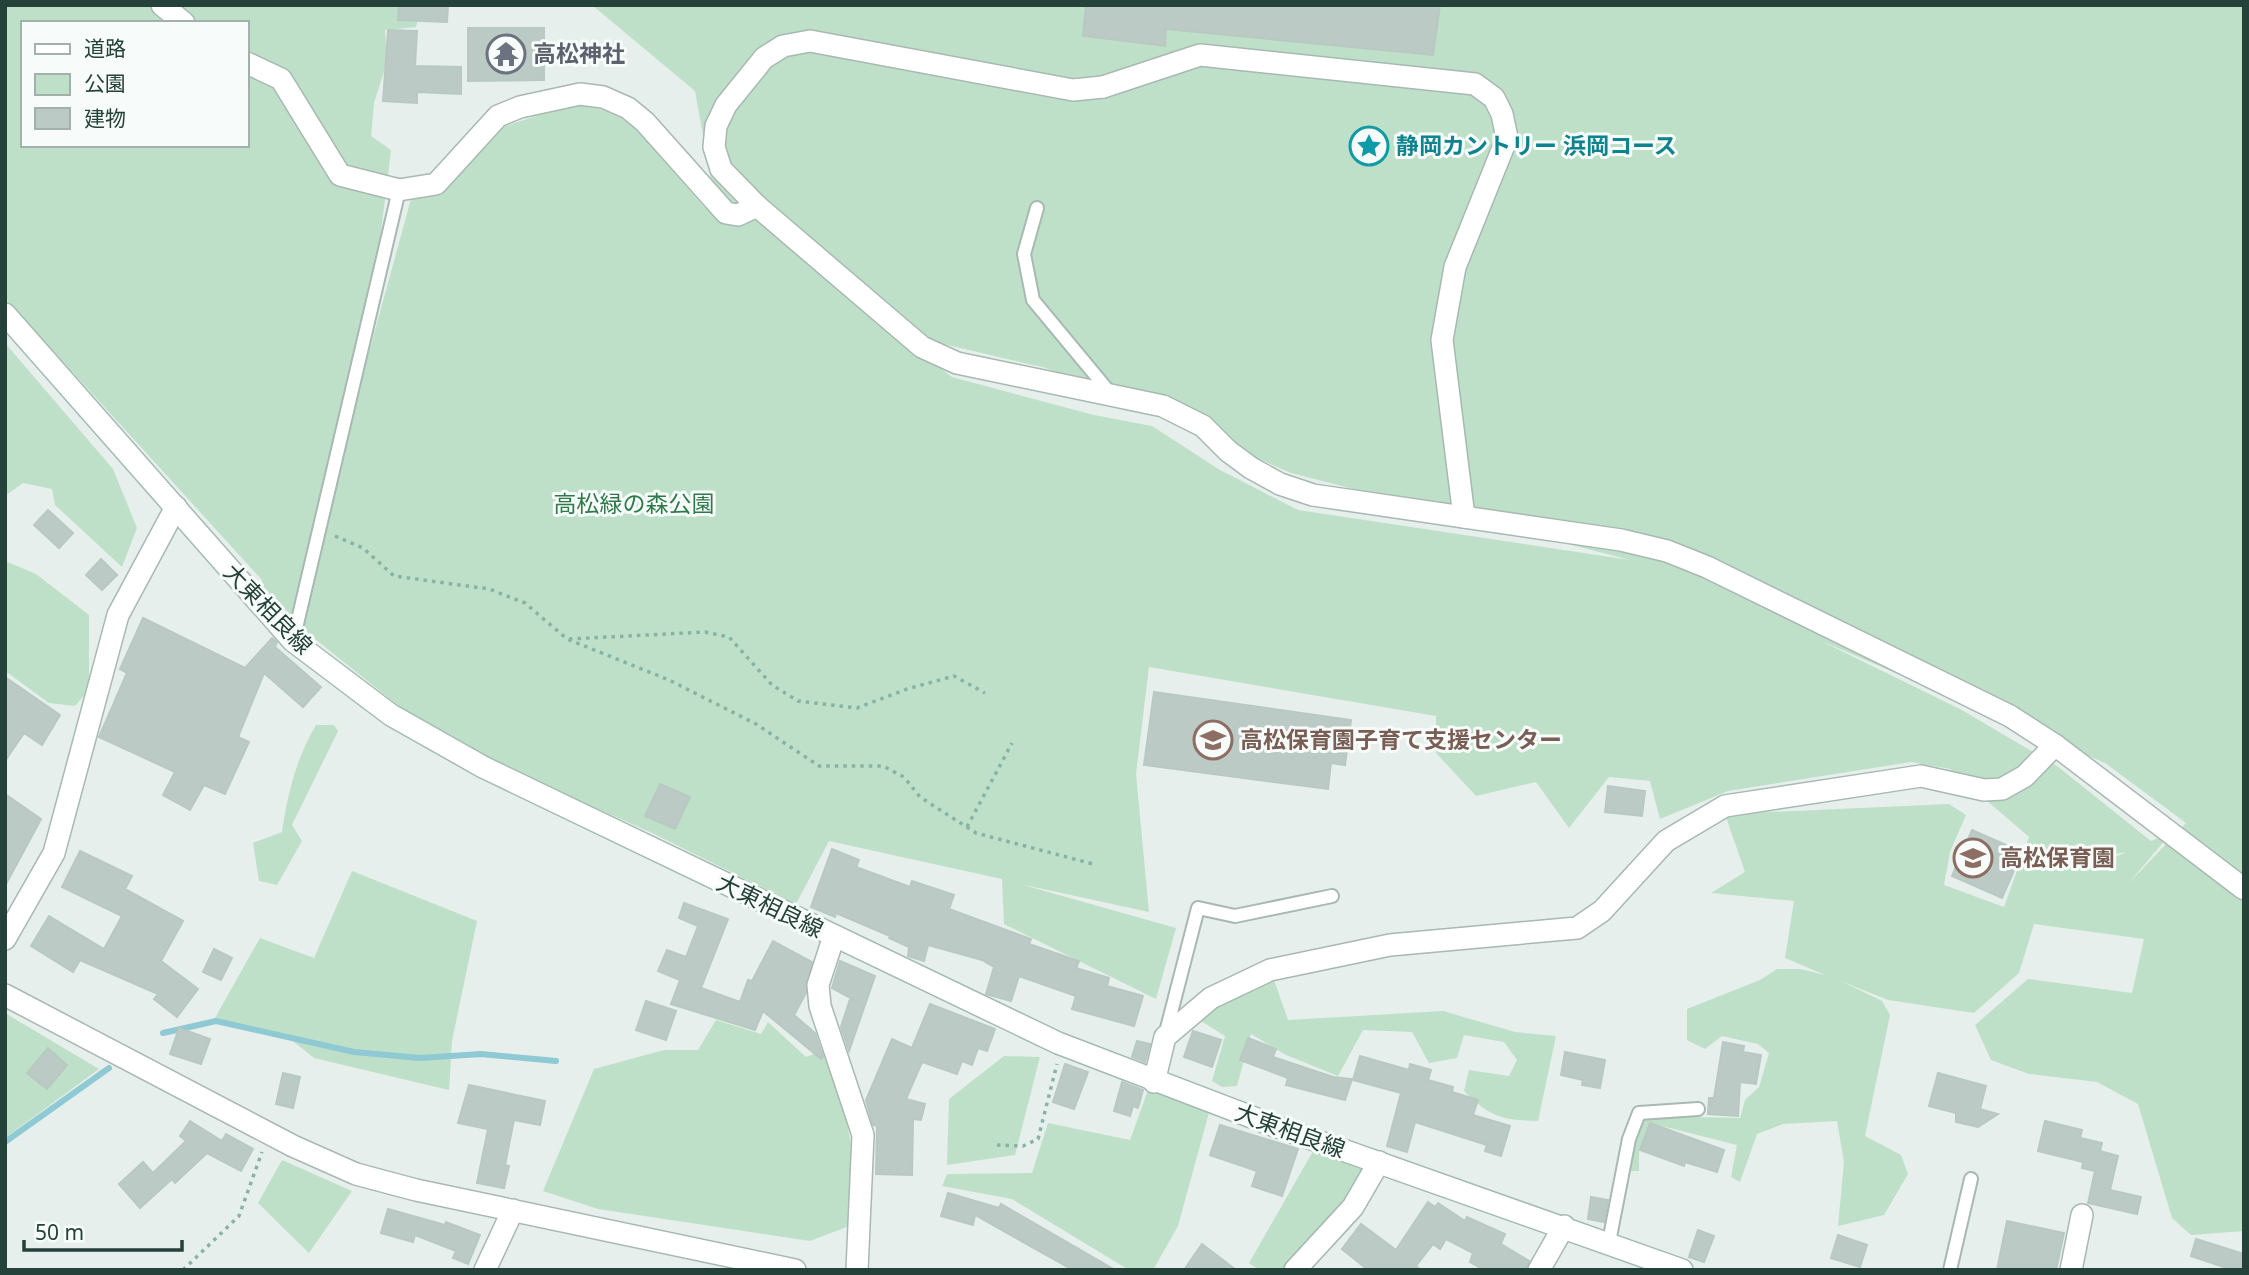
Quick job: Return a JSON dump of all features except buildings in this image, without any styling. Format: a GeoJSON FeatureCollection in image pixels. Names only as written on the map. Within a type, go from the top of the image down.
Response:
{"type":"FeatureCollection","features":[{"type":"Feature","properties":{"kind":"street"},"geometry":{"type":"LineString","coordinates":[[162,5],[182,21]]}},
{"type":"Feature","properties":{"kind":"street"},"geometry":{"type":"LineString","coordinates":[[1464,517],[1442,340],[1455,267],[1507,138],[1502,114],[1494,98],[1475,84],[1200,55],[1104,87],[1073,90],[810,41],[783,46],[764,58],[726,105],[716,126],[714,147],[721,169],[757,206],[922,347],[957,363],[1163,405],[1203,425],[1228,451],[1251,468],[1280,484],[1313,495],[1621,540],[1677,555],[1968,694],[2055,745],[2244,889]]}},
{"type":"Feature","properties":{"kind":"street"},"geometry":{"type":"LineString","coordinates":[[248,63],[281,79],[340,174],[399,190],[436,184],[498,116],[520,107],[580,94],[616,102],[645,122],[726,213],[738,215],[757,206]]}},
{"type":"Feature","properties":{"kind":"street","name":"大東相良線"},"geometry":{"type":"LineString","coordinates":[[5,314],[293,641],[391,715],[483,767],[1062,1045],[1154,1082],[1682,1270]]}},
{"type":"Feature","properties":{"kind":"street"},"geometry":{"type":"LineString","coordinates":[[5,939],[54,853],[118,615],[176,507]]}},
{"type":"Feature","properties":{"kind":"street"},"geometry":{"type":"LineString","coordinates":[[1154,1082],[1165,1037],[1211,998],[1270,970],[1390,945],[1577,928],[1602,911],[1666,841],[1725,806],[1921,776],[1984,790],[2002,789],[2025,776],[2055,745]]}},
{"type":"Feature","properties":{"kind":"street"},"geometry":{"type":"LineString","coordinates":[[834,936],[818,985],[820,1006],[863,1135],[857,1270]]}},
{"type":"Feature","properties":{"kind":"street"},"geometry":{"type":"LineString","coordinates":[[5,995],[268,1133],[356,1174],[795,1270]]}},
{"type":"Feature","properties":{"kind":"street"},"geometry":{"type":"LineString","coordinates":[[1295,1270],[1353,1207],[1379,1162]]}},
{"type":"Feature","properties":{"kind":"street"},"geometry":{"type":"LineString","coordinates":[[485,1270],[513,1210]]}},
{"type":"Feature","properties":{"kind":"street"},"geometry":{"type":"LineString","coordinates":[[2071,1270],[2082,1215]]}},
{"type":"Feature","properties":{"kind":"street"},"geometry":{"type":"LineString","coordinates":[[1539,1270],[1564,1226]]}},
{"type":"Feature","properties":{"kind":"lane"},"geometry":{"type":"LineString","coordinates":[[293,641],[399,190]]}},
{"type":"Feature","properties":{"kind":"lane"},"geometry":{"type":"LineString","coordinates":[[1037,208],[1024,254],[1033,300],[1112,395]]}},
{"type":"Feature","properties":{"kind":"lane"},"geometry":{"type":"LineString","coordinates":[[1165,1037],[1198,908],[1235,916],[1332,897]]}},
{"type":"Feature","properties":{"kind":"lane"},"geometry":{"type":"LineString","coordinates":[[1609,1242],[1629,1139],[1639,1112],[1698,1109]]}},
{"type":"Feature","properties":{"kind":"lane"},"geometry":{"type":"LineString","coordinates":[[1950,1270],[1971,1180]]}},
{"type":"Feature","properties":{"kind":"path"},"geometry":{"type":"LineString","coordinates":[[320,530],[363,548],[394,576],[489,589],[525,603],[567,639],[669,680],[756,724],[819,766],[883,766],[904,777],[920,797],[976,833],[1093,864]]}},
{"type":"Feature","properties":{"kind":"path"},"geometry":{"type":"LineString","coordinates":[[567,639],[705,632],[729,637],[772,685],[799,701],[858,708],[954,676],[985,693]]}},
{"type":"Feature","properties":{"kind":"path"},"geometry":{"type":"LineString","coordinates":[[967,828],[1012,743]]}},
{"type":"Feature","properties":{"kind":"path"},"geometry":{"type":"LineString","coordinates":[[997,1145],[1023,1146],[1038,1139],[1062,1045]]}},
{"type":"Feature","properties":{"kind":"path"},"geometry":{"type":"LineString","coordinates":[[183,1270],[239,1216],[268,1133]]}},
{"type":"Feature","properties":{"kind":"green space","name":"高松緑の森公園"},"geometry":{"type":"Polygon","coordinates":[[[5,5],[422,5],[416,27],[385,30],[387,62],[374,103],[371,136],[391,150],[380,240],[308,575],[411,199],[441,194],[505,126],[574,104],[597,108],[621,118],[639,132],[704,207],[717,213],[695,91],[592,5],[2244,5],[2244,1231],[2191,1235],[2172,1218],[2138,1104],[2097,1082],[2029,1074],[1991,1060],[1975,1025],[2028,979],[2132,993],[2144,939],[2034,924],[2019,973],[1974,1013],[1888,1000],[1841,981],[1882,1001],[1890,1015],[1865,1136],[1901,1155],[1908,1174],[1884,1215],[1838,1226],[1844,1162],[1837,1121],[1783,1124],[1757,1134],[1740,1182],[1731,1177],[1737,1145],[1650,1123],[1639,1151],[1639,1171],[1626,1171],[1640,1116],[1740,1118],[1745,1100],[1759,1087],[1769,1053],[1758,1044],[1722,1036],[1705,1049],[1687,1040],[1687,1009],[1760,980],[1777,969],[1800,969],[1825,975],[1785,958],[1794,901],[1711,893],[1745,872],[1725,814],[1949,804],[1966,815],[1950,852],[1944,885],[2004,907],[2029,837],[1950,769],[1911,762],[1728,791],[1660,819],[1650,781],[1609,777],[1569,828],[1536,782],[1476,796],[1436,753],[1436,716],[1149,667],[1136,774],[1149,912],[1020,884],[1176,928],[1156,999],[1004,924],[1002,879],[829,841],[796,904],[650,832],[496,764],[405,711],[305,631],[300,616],[290,621],[261,597],[262,580],[5,298],[5,5]],[[892,332],[952,377],[1094,415],[1152,426],[1220,470],[1298,510],[1630,560],[1291,473],[1046,368],[892,332]],[[1819,640],[1960,709],[2057,766],[2151,841],[2171,833],[2128,884],[2186,823],[2105,763],[1819,640]],[[2126,852],[2076,861],[2090,869],[2126,852]]]}},
{"type":"Feature","properties":{"kind":"green space"},"geometry":{"type":"Polygon","coordinates":[[[5,343],[113,469],[137,528],[122,567],[55,505],[52,489],[23,483],[5,496],[5,343]]]}},
{"type":"Feature","properties":{"kind":"green space"},"geometry":{"type":"Polygon","coordinates":[[[5,561],[36,574],[89,615],[89,690],[75,706],[49,703],[5,671],[5,561]]]}},
{"type":"Feature","properties":{"kind":"green space"},"geometry":{"type":"Polygon","coordinates":[[[316,725],[334,725],[338,731],[292,825],[302,841],[277,885],[259,881],[253,843],[282,832],[294,777],[303,750],[316,725]]]}},
{"type":"Feature","properties":{"kind":"green space"},"geometry":{"type":"Polygon","coordinates":[[[352,871],[477,921],[452,1041],[449,1090],[314,1058],[284,1034],[215,1018],[260,938],[314,958],[352,871]]]}},
{"type":"Feature","properties":{"kind":"green space"},"geometry":{"type":"Polygon","coordinates":[[[1274,980],[1288,1020],[1443,1011],[1515,1032],[1556,1036],[1538,1121],[1514,1120],[1489,1112],[1464,1091],[1469,1070],[1509,1076],[1517,1060],[1504,1042],[1464,1035],[1457,1058],[1429,1063],[1412,1032],[1363,1030],[1338,1076],[1286,1055],[1251,1034],[1237,1086],[1222,1087],[1212,1081],[1225,1036],[1198,1019],[1220,1001],[1274,980]]]}},
{"type":"Feature","properties":{"kind":"green space"},"geometry":{"type":"Polygon","coordinates":[[[5,1013],[99,1069],[5,1138],[5,1013]]]}},
{"type":"Feature","properties":{"kind":"green space"},"geometry":{"type":"Polygon","coordinates":[[[716,1020],[761,1034],[768,1022],[806,1057],[829,1048],[853,1158],[852,1225],[810,1241],[598,1209],[543,1191],[594,1069],[664,1050],[698,1050],[716,1020]]]}},
{"type":"Feature","properties":{"kind":"green space"},"geometry":{"type":"Polygon","coordinates":[[[1004,1056],[1040,1057],[1015,1155],[947,1165],[949,1099],[1004,1056]]]}},
{"type":"Feature","properties":{"kind":"green space"},"geometry":{"type":"Polygon","coordinates":[[[1148,1090],[1210,1109],[1178,1226],[1153,1270],[1129,1270],[1012,1199],[942,1186],[947,1174],[1032,1173],[1048,1123],[1130,1140],[1148,1090]]]}},
{"type":"Feature","properties":{"kind":"green space"},"geometry":{"type":"Polygon","coordinates":[[[1316,1146],[1373,1167],[1339,1212],[1281,1270],[1259,1270],[1249,1263],[1316,1146]]]}},
{"type":"Feature","properties":{"kind":"green space"},"geometry":{"type":"Polygon","coordinates":[[[282,1160],[352,1191],[309,1253],[258,1203],[282,1160]]]}},
{"type":"Feature","properties":{"kind":"waterway"},"geometry":{"type":"LineString","coordinates":[[163,1033],[216,1021],[354,1052],[420,1058],[481,1054],[556,1061]]}},
{"type":"Feature","properties":{"kind":"waterway"},"geometry":{"type":"LineString","coordinates":[[5,1142],[109,1068]]}},
{"type":"Feature","properties":{"kind":"place","name":"高松神社"},"geometry":{"type":"Point","coordinates":[506,54]}},
{"type":"Feature","properties":{"kind":"place","name":"静岡カントリー 浜岡コース"},"geometry":{"type":"Point","coordinates":[1369,146]}},
{"type":"Feature","properties":{"kind":"place","name":"高松保育園子育て支援センター"},"geometry":{"type":"Point","coordinates":[1213,740]}},
{"type":"Feature","properties":{"kind":"place","name":"高松保育園"},"geometry":{"type":"Point","coordinates":[1973,858]}}]}
